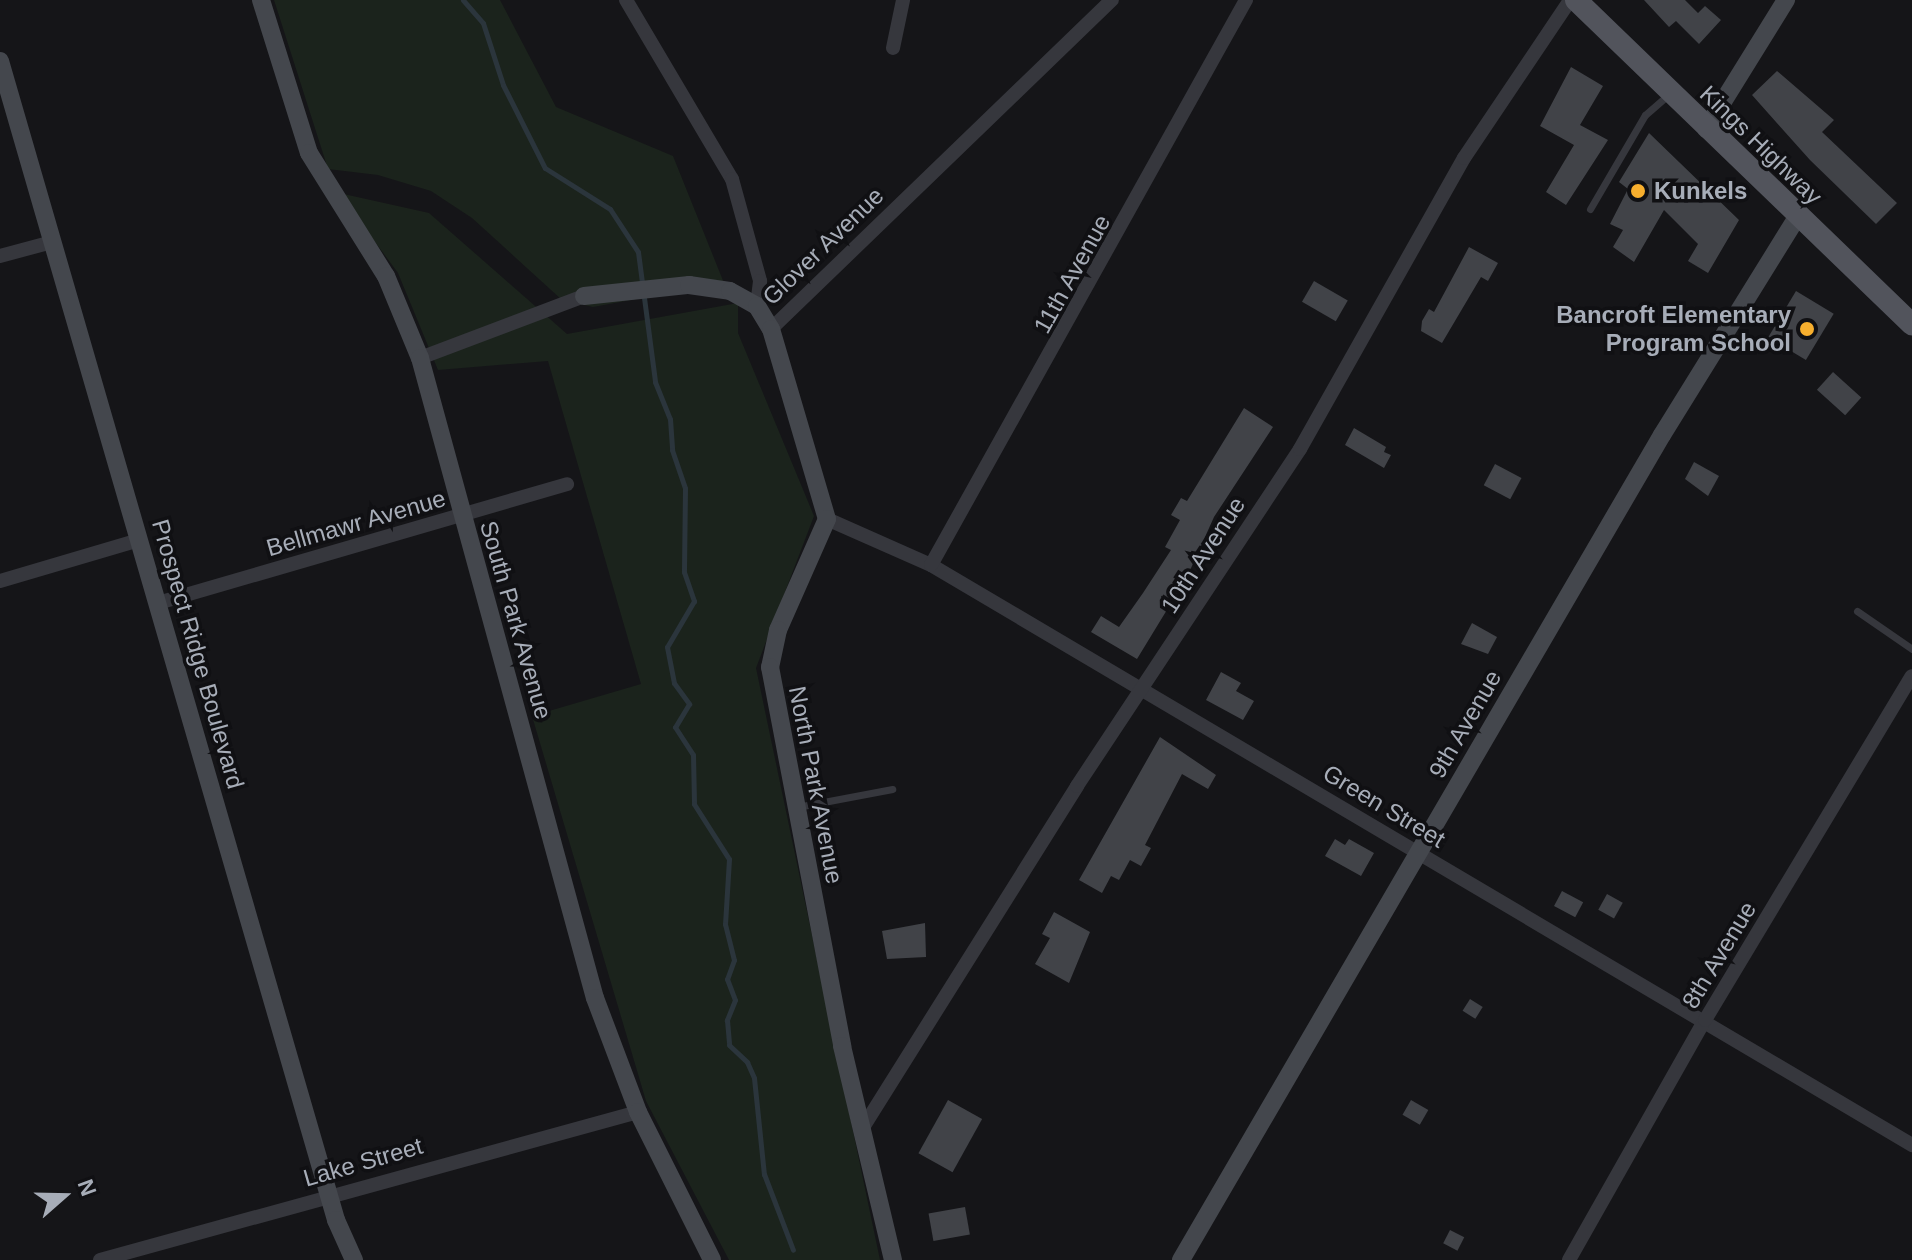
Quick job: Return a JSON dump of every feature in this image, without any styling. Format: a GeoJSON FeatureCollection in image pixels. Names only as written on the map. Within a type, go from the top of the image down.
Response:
{"type":"FeatureCollection","features":[{"type":"Feature","properties":{"kind":"main road","name":"Kings Highway"},"geometry":{"type":"LineString","coordinates":[[1573,0],[1912,325]]}},
{"type":"Feature","properties":{"kind":"street","name":"South Park Avenue"},"geometry":{"type":"LineString","coordinates":[[261,0],[287,93],[321,177],[386,276],[420,358],[595,998],[638,1112],[712,1260]]}},
{"type":"Feature","properties":{"kind":"street"},"geometry":{"type":"LineString","coordinates":[[626,0],[732,179],[760,281],[757,306]]}},
{"type":"Feature","properties":{"kind":"street"},"geometry":{"type":"LineString","coordinates":[[893,48],[903,0]]}},
{"type":"Feature","properties":{"kind":"street","name":"Glover Avenue"},"geometry":{"type":"LineString","coordinates":[[420,358],[584,296],[650,288],[689,285],[730,291],[757,306],[771,329],[1112,0]]}},
{"type":"Feature","properties":{"kind":"street","name":"11th Avenue"},"geometry":{"type":"LineString","coordinates":[[931,565],[1246,0]]}},
{"type":"Feature","properties":{"kind":"street","name":"10th Avenue"},"geometry":{"type":"LineString","coordinates":[[862,1129],[1141,688],[1300,449],[1464,158],[1573,0]]}},
{"type":"Feature","properties":{"kind":"street"},"geometry":{"type":"LineString","coordinates":[[1706,129],[1786,0]]}},
{"type":"Feature","properties":{"kind":"street","name":"Prospect Ridge Boulevard"},"geometry":{"type":"LineString","coordinates":[[0,61],[329,1194],[354,1260]]}},
{"type":"Feature","properties":{"kind":"street","name":"9th Avenue"},"geometry":{"type":"LineString","coordinates":[[1181,1260],[1662,435],[1798,216]]}},
{"type":"Feature","properties":{"kind":"street"},"geometry":{"type":"LineString","coordinates":[[0,256],[52,242]]}},
{"type":"Feature","properties":{"kind":"street"},"geometry":{"type":"LineString","coordinates":[[771,329],[827,519]]}},
{"type":"Feature","properties":{"kind":"street","name":"Bellmawr Avenue"},"geometry":{"type":"LineString","coordinates":[[158,603],[567,484]]}},
{"type":"Feature","properties":{"kind":"street","name":"Green Street"},"geometry":{"type":"LineString","coordinates":[[827,519],[931,565],[1912,1145]]}},
{"type":"Feature","properties":{"kind":"street","name":"North Park Avenue"},"geometry":{"type":"LineString","coordinates":[[827,519],[778,630],[770,667],[795,808],[862,1129],[893,1260]]}},
{"type":"Feature","properties":{"kind":"street"},"geometry":{"type":"LineString","coordinates":[[0,581],[139,540]]}},
{"type":"Feature","properties":{"kind":"street","name":"8th Avenue"},"geometry":{"type":"LineString","coordinates":[[1569,1260],[1705,1020],[1912,676]]}},
{"type":"Feature","properties":{"kind":"street","name":"Lake Street"},"geometry":{"type":"LineString","coordinates":[[100,1260],[329,1194],[638,1112]]}},
{"type":"Feature","properties":{"kind":"lane"},"geometry":{"type":"LineString","coordinates":[[1590,209],[1645,115],[1670,93]]}},
{"type":"Feature","properties":{"kind":"lane"},"geometry":{"type":"LineString","coordinates":[[1857,611],[1912,649]]}},
{"type":"Feature","properties":{"kind":"lane"},"geometry":{"type":"LineString","coordinates":[[795,808],[892,789]]}},
{"type":"Feature","properties":{"kind":"shaded area"},"geometry":{"type":"Polygon","coordinates":[[[274,0],[500,0],[556,107],[673,156],[724,283],[593,307],[562,300],[472,218],[431,191],[378,175],[328,169],[274,0]]]}},
{"type":"Feature","properties":{"kind":"shaded area"},"geometry":{"type":"Polygon","coordinates":[[[339,193],[429,213],[567,334],[738,303],[738,333],[814,516],[756,668],[880,1260],[729,1260],[646,1101],[532,716],[641,684],[548,361],[438,370],[398,273],[339,193]]]}},
{"type":"Feature","properties":{"kind":"building"},"geometry":{"type":"Polygon","coordinates":[[[1644,0],[1685,0],[1698,13],[1705,6],[1721,20],[1699,44],[1676,21],[1669,27],[1644,0]]]}},
{"type":"Feature","properties":{"kind":"building"},"geometry":{"type":"Polygon","coordinates":[[[1571,67],[1603,86],[1580,125],[1608,140],[1566,205],[1546,192],[1574,145],[1540,126],[1571,67]]]}},
{"type":"Feature","properties":{"kind":"building"},"geometry":{"type":"Polygon","coordinates":[[[1777,71],[1834,120],[1822,132],[1897,203],[1876,224],[1810,160],[1752,95],[1777,71]]]}},
{"type":"Feature","properties":{"kind":"building"},"geometry":{"type":"Polygon","coordinates":[[[1649,133],[1739,220],[1708,273],[1688,261],[1698,244],[1664,210],[1634,262],[1613,247],[1623,230],[1610,224],[1628,189],[1619,182],[1649,133]]]}},
{"type":"Feature","properties":{"kind":"building"},"geometry":{"type":"Polygon","coordinates":[[[1469,247],[1498,263],[1488,281],[1481,277],[1442,343],[1421,331],[1422,321],[1429,309],[1434,312],[1469,247]]]}},
{"type":"Feature","properties":{"kind":"building"},"geometry":{"type":"Polygon","coordinates":[[[1314,281],[1348,300],[1336,321],[1302,302],[1314,281]]]}},
{"type":"Feature","properties":{"kind":"building"},"geometry":{"type":"Polygon","coordinates":[[[1796,291],[1834,314],[1806,360],[1768,337],[1796,291]]]}},
{"type":"Feature","properties":{"kind":"building"},"geometry":{"type":"Polygon","coordinates":[[[1833,372],[1861,397],[1845,415],[1817,390],[1833,372]]]}},
{"type":"Feature","properties":{"kind":"building"},"geometry":{"type":"Polygon","coordinates":[[[1244,408],[1273,427],[1214,517],[1187,577],[1137,659],[1091,632],[1101,616],[1119,627],[1143,593],[1171,550],[1165,547],[1180,520],[1171,515],[1181,498],[1187,501],[1244,408]]]}},
{"type":"Feature","properties":{"kind":"building"},"geometry":{"type":"Polygon","coordinates":[[[1354,428],[1386,447],[1384,452],[1391,455],[1384,468],[1345,445],[1354,428]]]}},
{"type":"Feature","properties":{"kind":"building"},"geometry":{"type":"Polygon","coordinates":[[[1694,462],[1719,476],[1708,496],[1685,479],[1694,462]]]}},
{"type":"Feature","properties":{"kind":"building"},"geometry":{"type":"Polygon","coordinates":[[[1495,464],[1521,478],[1510,499],[1484,485],[1495,464]]]}},
{"type":"Feature","properties":{"kind":"building"},"geometry":{"type":"Polygon","coordinates":[[[1472,623],[1497,637],[1488,654],[1461,644],[1472,623]]]}},
{"type":"Feature","properties":{"kind":"building"},"geometry":{"type":"Polygon","coordinates":[[[1221,672],[1241,683],[1236,691],[1254,701],[1243,720],[1206,700],[1221,672]]]}},
{"type":"Feature","properties":{"kind":"building"},"geometry":{"type":"Polygon","coordinates":[[[1160,737],[1216,775],[1208,789],[1182,774],[1145,845],[1151,848],[1141,866],[1130,860],[1119,880],[1111,876],[1102,893],[1079,880],[1160,737]]]}},
{"type":"Feature","properties":{"kind":"building"},"geometry":{"type":"Polygon","coordinates":[[[1335,839],[1345,845],[1349,839],[1374,853],[1361,876],[1325,856],[1335,839]]]}},
{"type":"Feature","properties":{"kind":"building"},"geometry":{"type":"Polygon","coordinates":[[[1562,891],[1583,902],[1575,917],[1554,906],[1562,891]]]}},
{"type":"Feature","properties":{"kind":"building"},"geometry":{"type":"Polygon","coordinates":[[[1607,894],[1623,903],[1614,918],[1598,910],[1607,894]]]}},
{"type":"Feature","properties":{"kind":"building"},"geometry":{"type":"Polygon","coordinates":[[[1054,912],[1090,932],[1069,983],[1035,964],[1050,938],[1042,934],[1054,912]]]}},
{"type":"Feature","properties":{"kind":"building"},"geometry":{"type":"Polygon","coordinates":[[[925,923],[926,957],[887,959],[882,931],[925,923]]]}},
{"type":"Feature","properties":{"kind":"building"},"geometry":{"type":"Polygon","coordinates":[[[1470,999],[1483,1007],[1475,1019],[1463,1011],[1470,999]]]}},
{"type":"Feature","properties":{"kind":"building"},"geometry":{"type":"Polygon","coordinates":[[[948,1100],[982,1119],[953,1172],[918,1153],[948,1100]]]}},
{"type":"Feature","properties":{"kind":"building"},"geometry":{"type":"Polygon","coordinates":[[[1411,1100],[1428,1110],[1420,1125],[1402,1115],[1411,1100]]]}},
{"type":"Feature","properties":{"kind":"building"},"geometry":{"type":"Polygon","coordinates":[[[965,1207],[970,1235],[933,1241],[929,1213],[965,1207]]]}},
{"type":"Feature","properties":{"kind":"building"},"geometry":{"type":"Polygon","coordinates":[[[1450,1230],[1464,1237],[1457,1251],[1443,1243],[1450,1230]]]}},
{"type":"Feature","properties":{"kind":"waterway"},"geometry":{"type":"LineString","coordinates":[[463,0],[483,23],[503,85],[545,168],[610,209],[638,252],[655,382],[670,419],[672,450],[685,488],[684,572],[694,601],[667,647],[674,683],[689,704],[675,727],[693,755],[694,804],[729,859],[725,924],[734,960],[727,979],[735,1000],[727,1020],[729,1045],[747,1062],[754,1078],[764,1174],[793,1250]]}},
{"type":"Feature","properties":{"kind":"place","name":"Kunkels"},"geometry":{"type":"Point","coordinates":[1638,191]}},
{"type":"Feature","properties":{"kind":"place","name":"Bancroft Elementary Program School"},"geometry":{"type":"Point","coordinates":[1807,329]}}]}
